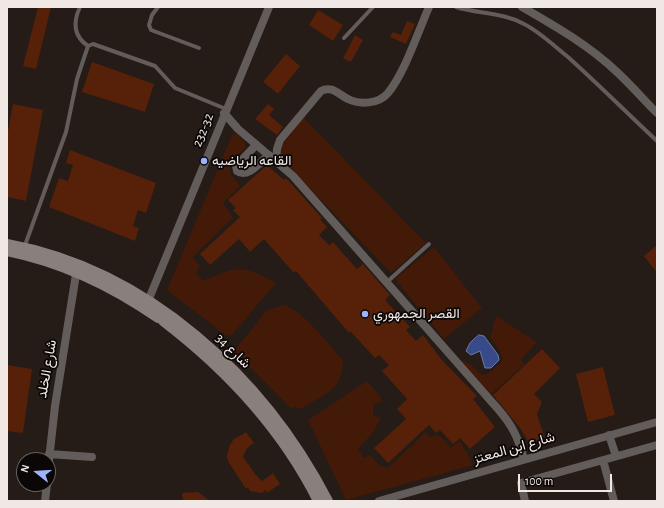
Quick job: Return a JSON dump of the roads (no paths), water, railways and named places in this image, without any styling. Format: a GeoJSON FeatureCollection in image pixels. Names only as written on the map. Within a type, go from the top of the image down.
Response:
{"type":"FeatureCollection","features":[{"type":"Feature","properties":{"kind":"main road"},"geometry":{"type":"LineString","coordinates":[[7,244],[23,251],[77,269]]}},
{"type":"Feature","properties":{"kind":"main road"},"geometry":{"type":"LineString","coordinates":[[7,251],[23,251]]}},
{"type":"Feature","properties":{"kind":"main road","name":"شارع 34"},"geometry":{"type":"LineString","coordinates":[[77,269],[113,281],[203,341],[252,389],[290,437],[313,472],[328,501]]}},
{"type":"Feature","properties":{"kind":"main road","name":"شارع 34"},"geometry":{"type":"LineString","coordinates":[[146,304],[160,319],[215,364],[256,408],[286,447],[318,501]]}},
{"type":"Feature","properties":{"kind":"street","name":"232-32"},"geometry":{"type":"LineString","coordinates":[[146,304],[269,7]]}},
{"type":"Feature","properties":{"kind":"street"},"geometry":{"type":"LineString","coordinates":[[276,161],[277,149],[280,140],[321,91],[326,88],[331,89],[349,100],[368,104],[387,94],[398,76],[429,7]]}},
{"type":"Feature","properties":{"kind":"street"},"geometry":{"type":"LineString","coordinates":[[522,7],[559,29],[618,72],[657,113]]}},
{"type":"Feature","properties":{"kind":"street"},"geometry":{"type":"LineString","coordinates":[[225,111],[238,129],[293,176],[512,425],[524,459]]}},
{"type":"Feature","properties":{"kind":"street"},"geometry":{"type":"LineString","coordinates":[[256,145],[236,166],[237,171],[241,174],[247,174],[269,155]]}},
{"type":"Feature","properties":{"kind":"street","name":"شارع الخلد"},"geometry":{"type":"LineString","coordinates":[[49,452],[55,406],[77,269]]}},
{"type":"Feature","properties":{"kind":"street","name":"شارع ابن المعتز"},"geometry":{"type":"LineString","coordinates":[[379,501],[657,422]]}},
{"type":"Feature","properties":{"kind":"street"},"geometry":{"type":"LineString","coordinates":[[609,435],[616,456]]}},
{"type":"Feature","properties":{"kind":"street"},"geometry":{"type":"LineString","coordinates":[[525,501],[520,483],[657,445]]}},
{"type":"Feature","properties":{"kind":"street"},"geometry":{"type":"LineString","coordinates":[[56,454],[92,457]]}},
{"type":"Feature","properties":{"kind":"street"},"geometry":{"type":"LineString","coordinates":[[603,460],[614,501]]}},
{"type":"Feature","properties":{"kind":"lane"},"geometry":{"type":"LineString","coordinates":[[80,7],[75,19],[77,35],[80,41],[88,46],[93,44],[155,66],[175,88],[225,111]]}},
{"type":"Feature","properties":{"kind":"lane"},"geometry":{"type":"LineString","coordinates":[[158,7],[152,15],[149,25],[151,30],[199,48]]}},
{"type":"Feature","properties":{"kind":"lane"},"geometry":{"type":"LineString","coordinates":[[344,38],[373,7]]}},
{"type":"Feature","properties":{"kind":"lane"},"geometry":{"type":"LineString","coordinates":[[456,7],[476,12],[491,13],[524,24],[548,40],[598,84],[657,141]]}},
{"type":"Feature","properties":{"kind":"lane"},"geometry":{"type":"LineString","coordinates":[[23,251],[66,132],[77,79],[88,46]]}},
{"type":"Feature","properties":{"kind":"lane"},"geometry":{"type":"LineString","coordinates":[[386,282],[429,244]]}},
{"type":"Feature","properties":{"kind":"water"},"geometry":{"type":"Polygon","coordinates":[[[479,335],[484,336],[498,355],[499,360],[491,368],[485,368],[480,351],[471,355],[466,351],[470,343],[479,335]]]}},
{"type":"Feature","properties":{"kind":"place","name":"القاعه الرياضيه"},"geometry":{"type":"Point","coordinates":[204,161]}},
{"type":"Feature","properties":{"kind":"place","name":"القصر الجمهوري"},"geometry":{"type":"Point","coordinates":[365,314]}}]}
